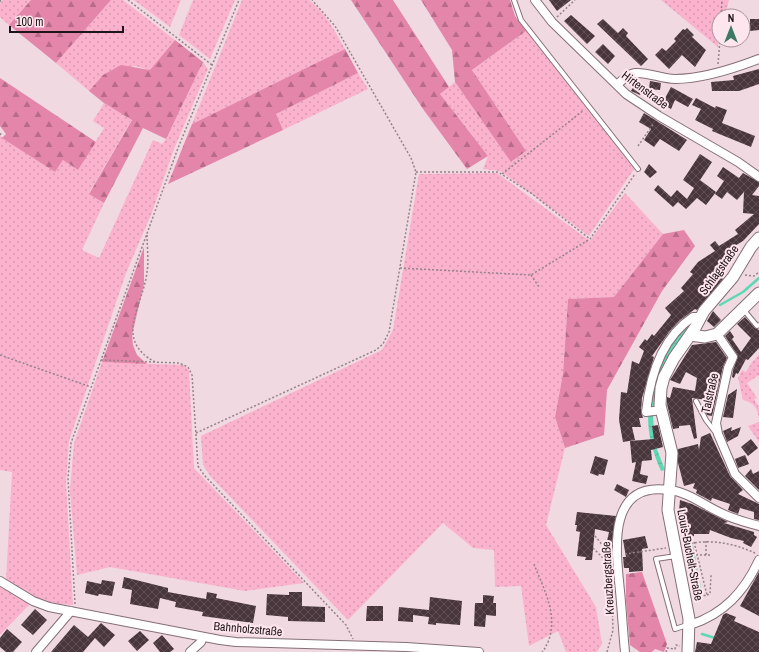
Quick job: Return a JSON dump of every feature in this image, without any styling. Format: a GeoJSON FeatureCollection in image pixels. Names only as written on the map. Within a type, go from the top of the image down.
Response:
{"type":"FeatureCollection","features":[{"type":"Feature","properties":{"kind":"main road","name":"Schlagstraße"},"geometry":{"type":"LineString","coordinates":[[661,410],[660,394],[664,377],[674,358],[701,317],[736,272],[759,238]]}},
{"type":"Feature","properties":{"kind":"main road"},"geometry":{"type":"LineString","coordinates":[[690,335],[705,337],[717,334],[759,293]]}},
{"type":"Feature","properties":{"kind":"main road","name":"Louis-Buchelt-Straße"},"geometry":{"type":"LineString","coordinates":[[661,410],[672,453],[668,510],[690,624],[685,649]]}},
{"type":"Feature","properties":{"kind":"street","name":"Hirtenstraße"},"geometry":{"type":"LineString","coordinates":[[535,0],[552,22],[626,94],[659,116],[738,162],[759,177]]}},
{"type":"Feature","properties":{"kind":"street"},"geometry":{"type":"LineString","coordinates":[[617,85],[626,77],[636,73],[675,79],[718,72],[759,60]]}},
{"type":"Feature","properties":{"kind":"street"},"geometry":{"type":"LineString","coordinates":[[661,410],[646,412],[651,383],[658,362],[668,343],[680,327],[693,317],[701,317]]}},
{"type":"Feature","properties":{"kind":"street","name":"Talstraße"},"geometry":{"type":"LineString","coordinates":[[717,334],[733,357],[728,368],[716,423],[718,434],[735,474],[759,498]]}},
{"type":"Feature","properties":{"kind":"street","name":"Kreuzbergstraße"},"geometry":{"type":"LineString","coordinates":[[625,652],[616,554],[620,516],[628,502],[636,495],[646,490],[669,490],[684,493],[732,518],[759,526]]}},
{"type":"Feature","properties":{"kind":"street"},"geometry":{"type":"LineString","coordinates":[[690,624],[701,621],[731,602],[745,585],[759,560]]}},
{"type":"Feature","properties":{"kind":"street","name":"Bahnholzstraße"},"geometry":{"type":"LineString","coordinates":[[0,581],[33,602],[71,611],[236,642],[353,649],[406,647],[479,652]]}},
{"type":"Feature","properties":{"kind":"street"},"geometry":{"type":"LineString","coordinates":[[36,652],[71,611]]}},
{"type":"Feature","properties":{"kind":"street"},"geometry":{"type":"LineString","coordinates":[[190,652],[201,642],[203,637]]}},
{"type":"Feature","properties":{"kind":"lane"},"geometry":{"type":"LineString","coordinates":[[514,0],[521,20],[638,169]]}},
{"type":"Feature","properties":{"kind":"lane"},"geometry":{"type":"LineString","coordinates":[[743,309],[757,326],[759,325]]}},
{"type":"Feature","properties":{"kind":"lane"},"geometry":{"type":"LineString","coordinates":[[696,401],[706,420],[718,434]]}},
{"type":"Feature","properties":{"kind":"lane"},"geometry":{"type":"LineString","coordinates":[[677,556],[656,559],[675,629],[690,624]]}},
{"type":"Feature","properties":{"kind":"path"},"geometry":{"type":"LineString","coordinates":[[128,0],[212,65]]}},
{"type":"Feature","properties":{"kind":"path"},"geometry":{"type":"LineString","coordinates":[[71,611],[76,603],[68,478],[71,443],[178,148],[239,0]]}},
{"type":"Feature","properties":{"kind":"path"},"geometry":{"type":"LineString","coordinates":[[196,433],[376,350],[383,344],[389,332],[416,172],[411,158],[334,26],[312,0]]}},
{"type":"Feature","properties":{"kind":"path"},"geometry":{"type":"LineString","coordinates":[[552,22],[574,0]]}},
{"type":"Feature","properties":{"kind":"path"},"geometry":{"type":"LineString","coordinates":[[718,72],[720,48]]}},
{"type":"Feature","properties":{"kind":"path"},"geometry":{"type":"LineString","coordinates":[[502,174],[588,106]]}},
{"type":"Feature","properties":{"kind":"path"},"geometry":{"type":"LineString","coordinates":[[638,146],[659,116]]}},
{"type":"Feature","properties":{"kind":"path"},"geometry":{"type":"LineString","coordinates":[[400,268],[531,275],[590,239],[634,177],[638,169]]}},
{"type":"Feature","properties":{"kind":"path"},"geometry":{"type":"LineString","coordinates":[[416,172],[498,172],[531,193],[590,239]]}},
{"type":"Feature","properties":{"kind":"path"},"geometry":{"type":"LineString","coordinates":[[147,233],[147,272],[134,325],[133,337],[138,349],[143,355],[156,363]]}},
{"type":"Feature","properties":{"kind":"path"},"geometry":{"type":"LineString","coordinates":[[736,272],[740,275],[754,276],[759,272]]}},
{"type":"Feature","properties":{"kind":"path"},"geometry":{"type":"LineString","coordinates":[[531,275],[539,286]]}},
{"type":"Feature","properties":{"kind":"path"},"geometry":{"type":"LineString","coordinates":[[0,355],[92,387]]}},
{"type":"Feature","properties":{"kind":"path"},"geometry":{"type":"LineString","coordinates":[[101,360],[179,363],[188,367],[192,375],[198,466],[204,475],[346,625],[352,636],[353,649]]}},
{"type":"Feature","properties":{"kind":"path"},"geometry":{"type":"LineString","coordinates":[[595,536],[604,547],[610,547],[610,553],[616,554]]}},
{"type":"Feature","properties":{"kind":"path"},"geometry":{"type":"LineString","coordinates":[[706,541],[706,554]]}},
{"type":"Feature","properties":{"kind":"path"},"geometry":{"type":"LineString","coordinates":[[687,544],[706,541],[732,544],[759,555]]}},
{"type":"Feature","properties":{"kind":"path"},"geometry":{"type":"LineString","coordinates":[[694,542],[707,595]]}},
{"type":"Feature","properties":{"kind":"path"},"geometry":{"type":"LineString","coordinates":[[593,548],[605,560],[614,594],[620,593]]}},
{"type":"Feature","properties":{"kind":"path"},"geometry":{"type":"LineString","coordinates":[[631,553],[666,548]]}},
{"type":"Feature","properties":{"kind":"path"},"geometry":{"type":"LineString","coordinates":[[696,555],[712,555]]}},
{"type":"Feature","properties":{"kind":"path"},"geometry":{"type":"LineString","coordinates":[[534,564],[551,608],[552,622],[550,638],[542,652]]}},
{"type":"Feature","properties":{"kind":"path"},"geometry":{"type":"LineString","coordinates":[[697,597],[710,594],[712,576]]}},
{"type":"Feature","properties":{"kind":"path"},"geometry":{"type":"LineString","coordinates":[[607,652],[613,630],[612,597]]}},
{"type":"Feature","properties":{"kind":"path"},"geometry":{"type":"LineString","coordinates":[[666,652],[668,648],[675,649],[676,645],[685,649]]}},
{"type":"Feature","properties":{"kind":"shaded area"},"geometry":{"type":"Polygon","coordinates":[[[3,0],[31,0],[9,25],[0,17],[0,4],[3,0]]]}},
{"type":"Feature","properties":{"kind":"shaded area"},"geometry":{"type":"Polygon","coordinates":[[[111,0],[123,0],[175,40],[150,70],[135,66],[103,75],[89,91],[56,63],[111,0]]]}},
{"type":"Feature","properties":{"kind":"shaded area"},"geometry":{"type":"Polygon","coordinates":[[[134,0],[181,0],[170,27],[134,0]]]}},
{"type":"Feature","properties":{"kind":"shaded area"},"geometry":{"type":"Polygon","coordinates":[[[193,0],[235,0],[210,59],[179,35],[193,0]]]}},
{"type":"Feature","properties":{"kind":"shaded area"},"geometry":{"type":"Polygon","coordinates":[[[242,0],[309,0],[325,16],[345,49],[192,124],[242,0]]]}},
{"type":"Feature","properties":{"kind":"shaded area"},"geometry":{"type":"Polygon","coordinates":[[[661,0],[729,0],[727,8],[711,8],[711,41],[661,0]]]}},
{"type":"Feature","properties":{"kind":"shaded area"},"geometry":{"type":"Polygon","coordinates":[[[526,31],[634,169],[589,236],[500,171],[483,169],[488,156],[440,94],[455,82],[512,162],[526,151],[472,70],[526,31]]]}},
{"type":"Feature","properties":{"kind":"shaded area"},"geometry":{"type":"Polygon","coordinates":[[[203,62],[208,69],[174,149],[151,215],[126,273],[69,441],[66,483],[73,605],[45,603],[6,580],[12,472],[0,470],[0,136],[55,172],[63,160],[78,170],[104,128],[93,121],[104,103],[132,119],[89,193],[104,203],[82,250],[99,258],[153,140],[162,144],[166,139],[203,62]]]}},
{"type":"Feature","properties":{"kind":"shaded area"},"geometry":{"type":"Polygon","coordinates":[[[358,73],[368,89],[283,130],[276,114],[358,73]]]}},
{"type":"Feature","properties":{"kind":"shaded area"},"geometry":{"type":"Polygon","coordinates":[[[497,173],[590,241],[625,193],[663,234],[614,297],[568,299],[563,375],[555,417],[565,448],[546,525],[596,607],[602,644],[597,652],[566,652],[558,631],[529,646],[521,586],[495,587],[494,550],[473,548],[443,523],[348,620],[211,477],[203,465],[201,436],[382,350],[393,330],[419,174],[497,173]]]}},
{"type":"Feature","properties":{"kind":"shaded area"},"geometry":{"type":"Polygon","coordinates":[[[759,355],[759,375],[747,383],[757,398],[754,399],[759,407],[759,422],[756,408],[751,403],[743,400],[738,378],[742,370],[746,372],[752,362],[759,355]]]}},
{"type":"Feature","properties":{"kind":"shaded area"},"geometry":{"type":"Polygon","coordinates":[[[102,362],[183,365],[189,370],[194,468],[304,583],[245,591],[110,567],[77,575],[70,490],[74,443],[102,362]]]}},
{"type":"Feature","properties":{"kind":"shaded area"},"geometry":{"type":"Polygon","coordinates":[[[759,422],[759,442],[748,426],[759,422]]]}},
{"type":"Feature","properties":{"kind":"shaded area"},"geometry":{"type":"Polygon","coordinates":[[[0,586],[30,604],[0,635],[0,586]]]}},
{"type":"Feature","properties":{"kind":"green space"},"geometry":{"type":"Polygon","coordinates":[[[31,0],[111,0],[56,63],[9,25],[31,0]]]}},
{"type":"Feature","properties":{"kind":"green space"},"geometry":{"type":"Polygon","coordinates":[[[351,0],[393,0],[449,87],[440,94],[488,156],[467,169],[423,109],[351,0]]]}},
{"type":"Feature","properties":{"kind":"green space"},"geometry":{"type":"Polygon","coordinates":[[[421,0],[510,0],[515,16],[526,31],[472,70],[526,151],[511,162],[455,82],[452,50],[421,0]]]}},
{"type":"Feature","properties":{"kind":"green space"},"geometry":{"type":"Polygon","coordinates":[[[175,40],[203,62],[166,139],[143,128],[104,203],[89,194],[132,120],[104,103],[89,91],[103,75],[121,65],[150,70],[175,40]]]}},
{"type":"Feature","properties":{"kind":"green space"},"geometry":{"type":"Polygon","coordinates":[[[345,49],[358,73],[276,114],[283,130],[168,184],[192,124],[345,49]]]}},
{"type":"Feature","properties":{"kind":"green space"},"geometry":{"type":"Polygon","coordinates":[[[0,78],[96,142],[78,170],[63,160],[55,172],[2,138],[6,134],[0,126],[0,78]]]}},
{"type":"Feature","properties":{"kind":"green space"},"geometry":{"type":"Polygon","coordinates":[[[684,230],[695,246],[662,291],[607,390],[604,435],[565,448],[555,417],[563,374],[568,299],[614,297],[663,234],[684,230]]]}},
{"type":"Feature","properties":{"kind":"green space"},"geometry":{"type":"Polygon","coordinates":[[[144,247],[144,284],[132,335],[133,345],[137,355],[147,364],[102,362],[144,247]]]}},
{"type":"Feature","properties":{"kind":"green space"},"geometry":{"type":"Polygon","coordinates":[[[642,572],[667,644],[664,652],[655,649],[652,652],[640,652],[630,645],[626,601],[626,574],[642,572]]]}},
{"type":"Feature","properties":{"kind":"water"},"geometry":{"type":"Polygon","coordinates":[[[688,323],[692,327],[657,386],[653,408],[648,408],[657,369],[669,345],[688,323]]]}},
{"type":"Feature","properties":{"kind":"water"},"geometry":{"type":"Polygon","coordinates":[[[653,415],[655,444],[665,470],[661,471],[653,451],[649,430],[648,416],[653,415]]]}},
{"type":"Feature","properties":{"kind":"water"},"geometry":{"type":"Polygon","coordinates":[[[693,545],[702,593],[699,593],[689,546],[693,545]]]}},
{"type":"Feature","properties":{"kind":"building"},"geometry":{"type":"Polygon","coordinates":[[[549,0],[571,0],[557,11],[549,0]]]}},
{"type":"Feature","properties":{"kind":"building"},"geometry":{"type":"Polygon","coordinates":[[[571,15],[595,36],[587,44],[564,21],[571,15]]]}},
{"type":"Feature","properties":{"kind":"building"},"geometry":{"type":"Polygon","coordinates":[[[603,19],[618,33],[623,28],[628,33],[626,36],[648,59],[641,66],[597,24],[603,19]]]}},
{"type":"Feature","properties":{"kind":"building"},"geometry":{"type":"Polygon","coordinates":[[[751,19],[759,19],[759,30],[751,31],[751,19]]]}},
{"type":"Feature","properties":{"kind":"building"},"geometry":{"type":"Polygon","coordinates":[[[687,28],[694,35],[692,37],[706,50],[695,67],[682,55],[669,69],[655,55],[662,48],[666,51],[676,41],[674,39],[683,29],[685,30],[687,28]]]}},
{"type":"Feature","properties":{"kind":"building"},"geometry":{"type":"Polygon","coordinates":[[[603,44],[615,56],[608,64],[595,52],[603,44]]]}},
{"type":"Feature","properties":{"kind":"building"},"geometry":{"type":"Polygon","coordinates":[[[759,69],[759,84],[739,91],[712,91],[711,82],[734,80],[733,76],[759,69]]]}},
{"type":"Feature","properties":{"kind":"building"},"geometry":{"type":"Polygon","coordinates":[[[637,80],[645,85],[640,95],[631,91],[637,80]]]}},
{"type":"Feature","properties":{"kind":"building"},"geometry":{"type":"Polygon","coordinates":[[[650,81],[661,83],[660,90],[649,89],[650,81]]]}},
{"type":"Feature","properties":{"kind":"building"},"geometry":{"type":"Polygon","coordinates":[[[671,87],[693,99],[688,107],[675,100],[671,109],[662,104],[671,87]]]}},
{"type":"Feature","properties":{"kind":"building"},"geometry":{"type":"Polygon","coordinates":[[[696,98],[715,108],[716,106],[727,110],[722,123],[755,136],[751,147],[712,131],[713,129],[695,120],[701,109],[692,105],[696,98]]]}},
{"type":"Feature","properties":{"kind":"building"},"geometry":{"type":"Polygon","coordinates":[[[644,113],[687,140],[679,151],[660,139],[654,147],[644,140],[651,129],[639,122],[644,113]]]}},
{"type":"Feature","properties":{"kind":"building"},"geometry":{"type":"Polygon","coordinates":[[[700,154],[712,162],[700,180],[716,192],[706,205],[697,198],[686,209],[678,202],[673,207],[654,190],[658,185],[671,197],[677,190],[687,199],[694,188],[683,180],[700,154]]]}},
{"type":"Feature","properties":{"kind":"building"},"geometry":{"type":"Polygon","coordinates":[[[649,164],[657,172],[650,178],[644,172],[649,164]]]}},
{"type":"Feature","properties":{"kind":"building"},"geometry":{"type":"Polygon","coordinates":[[[723,167],[739,178],[743,173],[759,182],[759,186],[752,195],[759,196],[759,224],[743,241],[728,250],[733,256],[714,271],[723,279],[697,310],[695,309],[679,321],[652,356],[654,357],[642,398],[641,412],[643,418],[639,418],[641,427],[632,427],[635,440],[623,442],[619,420],[621,392],[627,393],[632,361],[639,364],[644,351],[639,347],[645,339],[647,341],[652,334],[654,336],[671,315],[665,308],[684,291],[681,288],[693,274],[690,272],[698,262],[715,251],[710,245],[715,241],[719,246],[738,234],[735,230],[754,214],[743,213],[744,192],[737,200],[727,192],[722,199],[715,194],[724,181],[717,176],[723,167]]]}},
{"type":"Feature","properties":{"kind":"building"},"geometry":{"type":"Polygon","coordinates":[[[713,311],[721,320],[714,327],[707,321],[713,311]]]}},
{"type":"Feature","properties":{"kind":"building"},"geometry":{"type":"Polygon","coordinates":[[[745,317],[755,328],[759,330],[759,348],[748,360],[746,359],[738,374],[736,373],[734,378],[732,377],[733,370],[738,356],[725,336],[730,331],[734,337],[732,339],[741,352],[751,338],[737,324],[745,317]]]}},
{"type":"Feature","properties":{"kind":"building"},"geometry":{"type":"Polygon","coordinates":[[[716,342],[727,358],[723,367],[712,416],[707,415],[705,411],[707,400],[692,398],[697,438],[694,439],[690,425],[679,426],[679,428],[673,429],[667,404],[667,397],[670,398],[673,387],[695,391],[697,378],[686,372],[680,384],[670,380],[692,345],[716,342]]]}},
{"type":"Feature","properties":{"kind":"building"},"geometry":{"type":"Polygon","coordinates":[[[737,389],[733,418],[723,417],[728,395],[737,389]]]}},
{"type":"Feature","properties":{"kind":"building"},"geometry":{"type":"Polygon","coordinates":[[[658,425],[663,447],[651,450],[652,460],[642,461],[640,474],[648,476],[646,484],[632,481],[636,462],[632,463],[630,441],[654,439],[652,426],[658,425]]]}},
{"type":"Feature","properties":{"kind":"building"},"geometry":{"type":"Polygon","coordinates":[[[732,427],[731,431],[741,427],[738,436],[727,442],[723,431],[732,427]]]}},
{"type":"Feature","properties":{"kind":"building"},"geometry":{"type":"Polygon","coordinates":[[[710,433],[730,476],[743,490],[738,494],[759,504],[759,520],[754,519],[754,512],[740,508],[738,514],[728,510],[730,504],[712,498],[711,501],[696,493],[697,490],[693,488],[695,483],[684,486],[678,463],[678,449],[698,444],[699,450],[701,437],[710,433]]]}},
{"type":"Feature","properties":{"kind":"building"},"geometry":{"type":"Polygon","coordinates":[[[751,439],[758,448],[748,456],[741,447],[751,439]]]}},
{"type":"Feature","properties":{"kind":"building"},"geometry":{"type":"Polygon","coordinates":[[[745,455],[749,464],[738,468],[735,459],[745,455]]]}},
{"type":"Feature","properties":{"kind":"building"},"geometry":{"type":"Polygon","coordinates":[[[595,456],[608,460],[604,475],[599,474],[598,476],[590,473],[595,456]]]}},
{"type":"Feature","properties":{"kind":"building"},"geometry":{"type":"Polygon","coordinates":[[[751,469],[753,474],[759,471],[759,490],[745,476],[751,469]]]}},
{"type":"Feature","properties":{"kind":"building"},"geometry":{"type":"Polygon","coordinates":[[[617,484],[629,490],[626,497],[614,490],[617,484]]]}},
{"type":"Feature","properties":{"kind":"building"},"geometry":{"type":"Polygon","coordinates":[[[680,500],[692,504],[728,522],[724,523],[754,532],[754,535],[757,537],[751,547],[743,543],[744,541],[710,530],[709,534],[694,534],[694,536],[684,538],[679,511],[680,500]]]}},
{"type":"Feature","properties":{"kind":"building"},"geometry":{"type":"Polygon","coordinates":[[[577,512],[616,516],[612,542],[607,541],[609,532],[595,529],[592,560],[585,560],[586,557],[577,556],[580,532],[576,531],[577,525],[575,525],[577,512]]]}},
{"type":"Feature","properties":{"kind":"building"},"geometry":{"type":"Polygon","coordinates":[[[645,536],[648,548],[642,549],[643,571],[629,572],[629,568],[624,568],[623,557],[626,557],[623,540],[645,536]]]}},
{"type":"Feature","properties":{"kind":"building"},"geometry":{"type":"Polygon","coordinates":[[[759,572],[759,616],[740,606],[759,572]]]}},
{"type":"Feature","properties":{"kind":"building"},"geometry":{"type":"Polygon","coordinates":[[[124,577],[168,588],[168,592],[206,599],[207,592],[217,594],[216,598],[256,606],[253,623],[202,616],[203,612],[175,607],[176,602],[160,598],[158,609],[130,604],[132,590],[122,588],[124,577]]]}},
{"type":"Feature","properties":{"kind":"building"},"geometry":{"type":"Polygon","coordinates":[[[102,580],[115,582],[112,596],[99,594],[98,596],[85,593],[87,581],[101,584],[102,580]]]}},
{"type":"Feature","properties":{"kind":"building"},"geometry":{"type":"Polygon","coordinates":[[[289,592],[302,592],[302,606],[325,607],[325,622],[288,621],[288,617],[266,615],[267,594],[289,595],[289,592]]]}},
{"type":"Feature","properties":{"kind":"building"},"geometry":{"type":"Polygon","coordinates":[[[483,595],[494,596],[493,603],[496,603],[496,616],[486,615],[485,627],[474,626],[475,603],[483,603],[483,595]]]}},
{"type":"Feature","properties":{"kind":"building"},"geometry":{"type":"Polygon","coordinates":[[[430,597],[462,601],[460,625],[436,623],[436,625],[428,624],[429,617],[413,615],[413,622],[398,621],[399,607],[429,610],[430,597]]]}},
{"type":"Feature","properties":{"kind":"building"},"geometry":{"type":"Polygon","coordinates":[[[367,606],[383,606],[383,621],[366,621],[367,606]]]}},
{"type":"Feature","properties":{"kind":"building"},"geometry":{"type":"Polygon","coordinates":[[[35,609],[47,620],[33,635],[21,625],[35,609]]]}},
{"type":"Feature","properties":{"kind":"building"},"geometry":{"type":"Polygon","coordinates":[[[726,613],[736,617],[734,621],[759,632],[759,652],[695,652],[697,642],[711,644],[723,615],[726,613]]]}},
{"type":"Feature","properties":{"kind":"building"},"geometry":{"type":"Polygon","coordinates":[[[101,623],[115,635],[104,647],[95,638],[83,652],[51,652],[74,625],[88,637],[101,623]]]}},
{"type":"Feature","properties":{"kind":"building"},"geometry":{"type":"Polygon","coordinates":[[[7,629],[22,642],[13,652],[6,652],[0,647],[0,638],[7,629]]]}},
{"type":"Feature","properties":{"kind":"building"},"geometry":{"type":"Polygon","coordinates":[[[140,631],[149,640],[137,651],[128,641],[140,631]]]}},
{"type":"Feature","properties":{"kind":"building"},"geometry":{"type":"Polygon","coordinates":[[[162,635],[174,649],[170,652],[160,652],[153,643],[162,635]]]}},
{"type":"Feature","properties":{"kind":"waterway"},"geometry":{"type":"LineString","coordinates":[[720,305],[743,292],[759,278]]}},
{"type":"Feature","properties":{"kind":"waterway"},"geometry":{"type":"LineString","coordinates":[[702,634],[715,638]]}}]}
